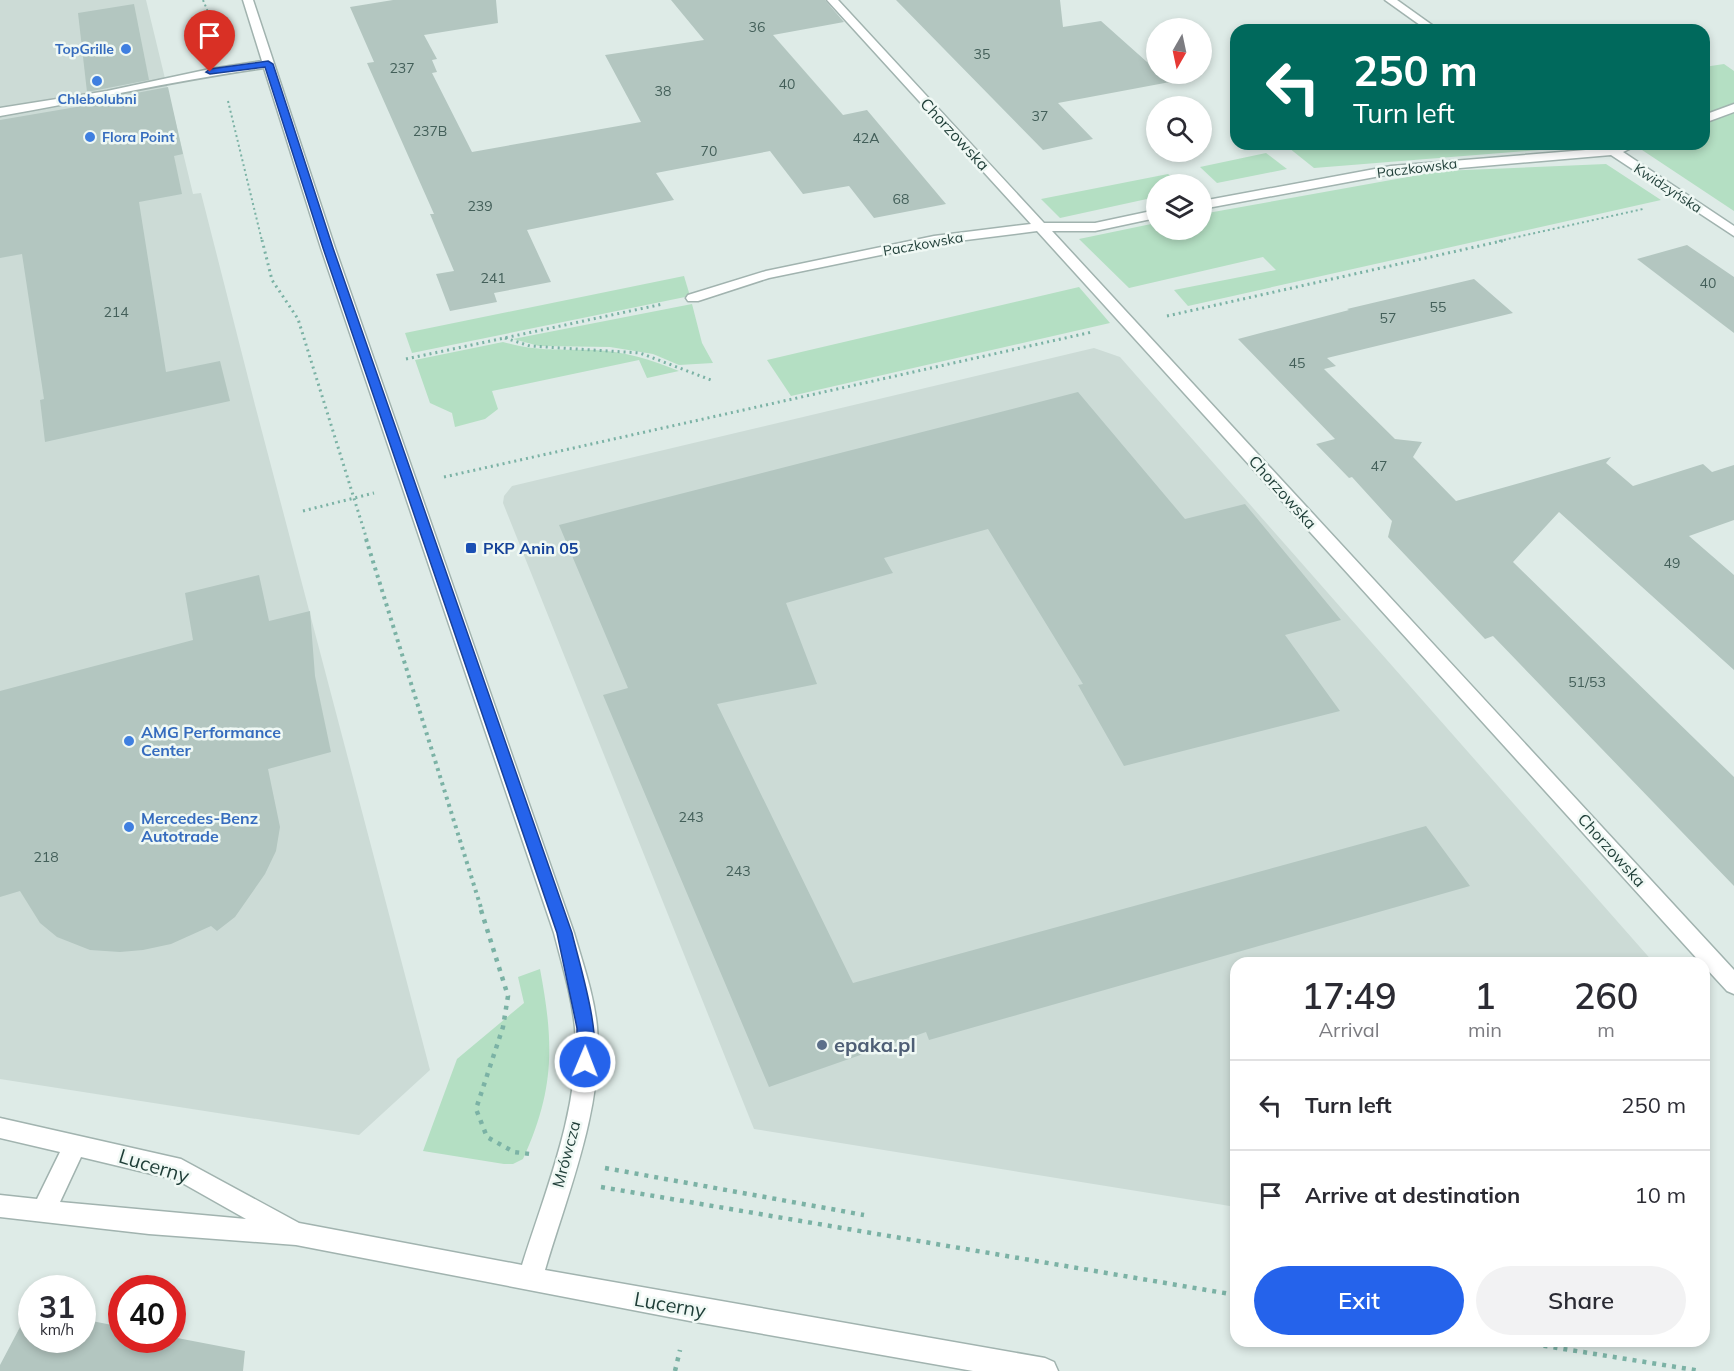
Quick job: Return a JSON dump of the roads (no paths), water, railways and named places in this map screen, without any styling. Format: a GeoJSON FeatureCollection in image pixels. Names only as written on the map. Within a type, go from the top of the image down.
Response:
{"type":"FeatureCollection","features":[{"type":"Feature","properties":{"kind":"street","name":"Mrówcza"},"geometry":{"type":"LineString","coordinates":[[248,0],[328,248],[564,933],[586,1028],[584,1073],[565,1161],[530,1279]]}},
{"type":"Feature","properties":{"kind":"street","name":"Chorzowska"},"geometry":{"type":"LineString","coordinates":[[832,0],[1131,324],[1708,957]]}},
{"type":"Feature","properties":{"kind":"street"},"geometry":{"type":"LineString","coordinates":[[1390,0],[1425,24]]}},
{"type":"Feature","properties":{"kind":"street"},"geometry":{"type":"LineString","coordinates":[[0,112],[108,94],[221,70],[268,64]]}},
{"type":"Feature","properties":{"kind":"street"},"geometry":{"type":"LineString","coordinates":[[1710,117],[1734,108]]}},
{"type":"Feature","properties":{"kind":"street","name":"Paczkowska"},"geometry":{"type":"LineString","coordinates":[[1212,203],[1391,170],[1587,150]]}},
{"type":"Feature","properties":{"kind":"street","name":"Kwidzyńska"},"geometry":{"type":"LineString","coordinates":[[1610,150],[1734,232]]}},
{"type":"Feature","properties":{"kind":"street","name":"Paczkowska"},"geometry":{"type":"LineString","coordinates":[[693,298],[766,275],[934,240],[1041,227],[1095,227],[1146,216]]}},
{"type":"Feature","properties":{"kind":"street","name":"Chorzowska"},"geometry":{"type":"LineString","coordinates":[[1710,960],[1734,986]]}},
{"type":"Feature","properties":{"kind":"street","name":"Lucerny"},"geometry":{"type":"LineString","coordinates":[[0,1128],[180,1170],[296,1234]]}},
{"type":"Feature","properties":{"kind":"street"},"geometry":{"type":"LineString","coordinates":[[44,1210],[75,1145]]}},
{"type":"Feature","properties":{"kind":"street","name":"Lucerny"},"geometry":{"type":"LineString","coordinates":[[0,1206],[149,1223],[296,1234],[530,1279],[1045,1371]]}},
{"type":"Feature","properties":{"kind":"place","name":"TopGrille"},"geometry":{"type":"Point","coordinates":[126,49]}},
{"type":"Feature","properties":{"kind":"place","name":"Chlebolubni"},"geometry":{"type":"Point","coordinates":[97,81]}},
{"type":"Feature","properties":{"kind":"place","name":"Flora Point"},"geometry":{"type":"Point","coordinates":[90,137]}},
{"type":"Feature","properties":{"kind":"place","name":"PKP Anin 05"},"geometry":{"type":"Point","coordinates":[471,548]}},
{"type":"Feature","properties":{"kind":"place","name":"AMG Performance Center"},"geometry":{"type":"Point","coordinates":[129,741]}},
{"type":"Feature","properties":{"kind":"place","name":"Mercedes-Benz Autotrade"},"geometry":{"type":"Point","coordinates":[129,827]}},
{"type":"Feature","properties":{"kind":"place","name":"epaka.pl"},"geometry":{"type":"Point","coordinates":[822,1045]}}]}
